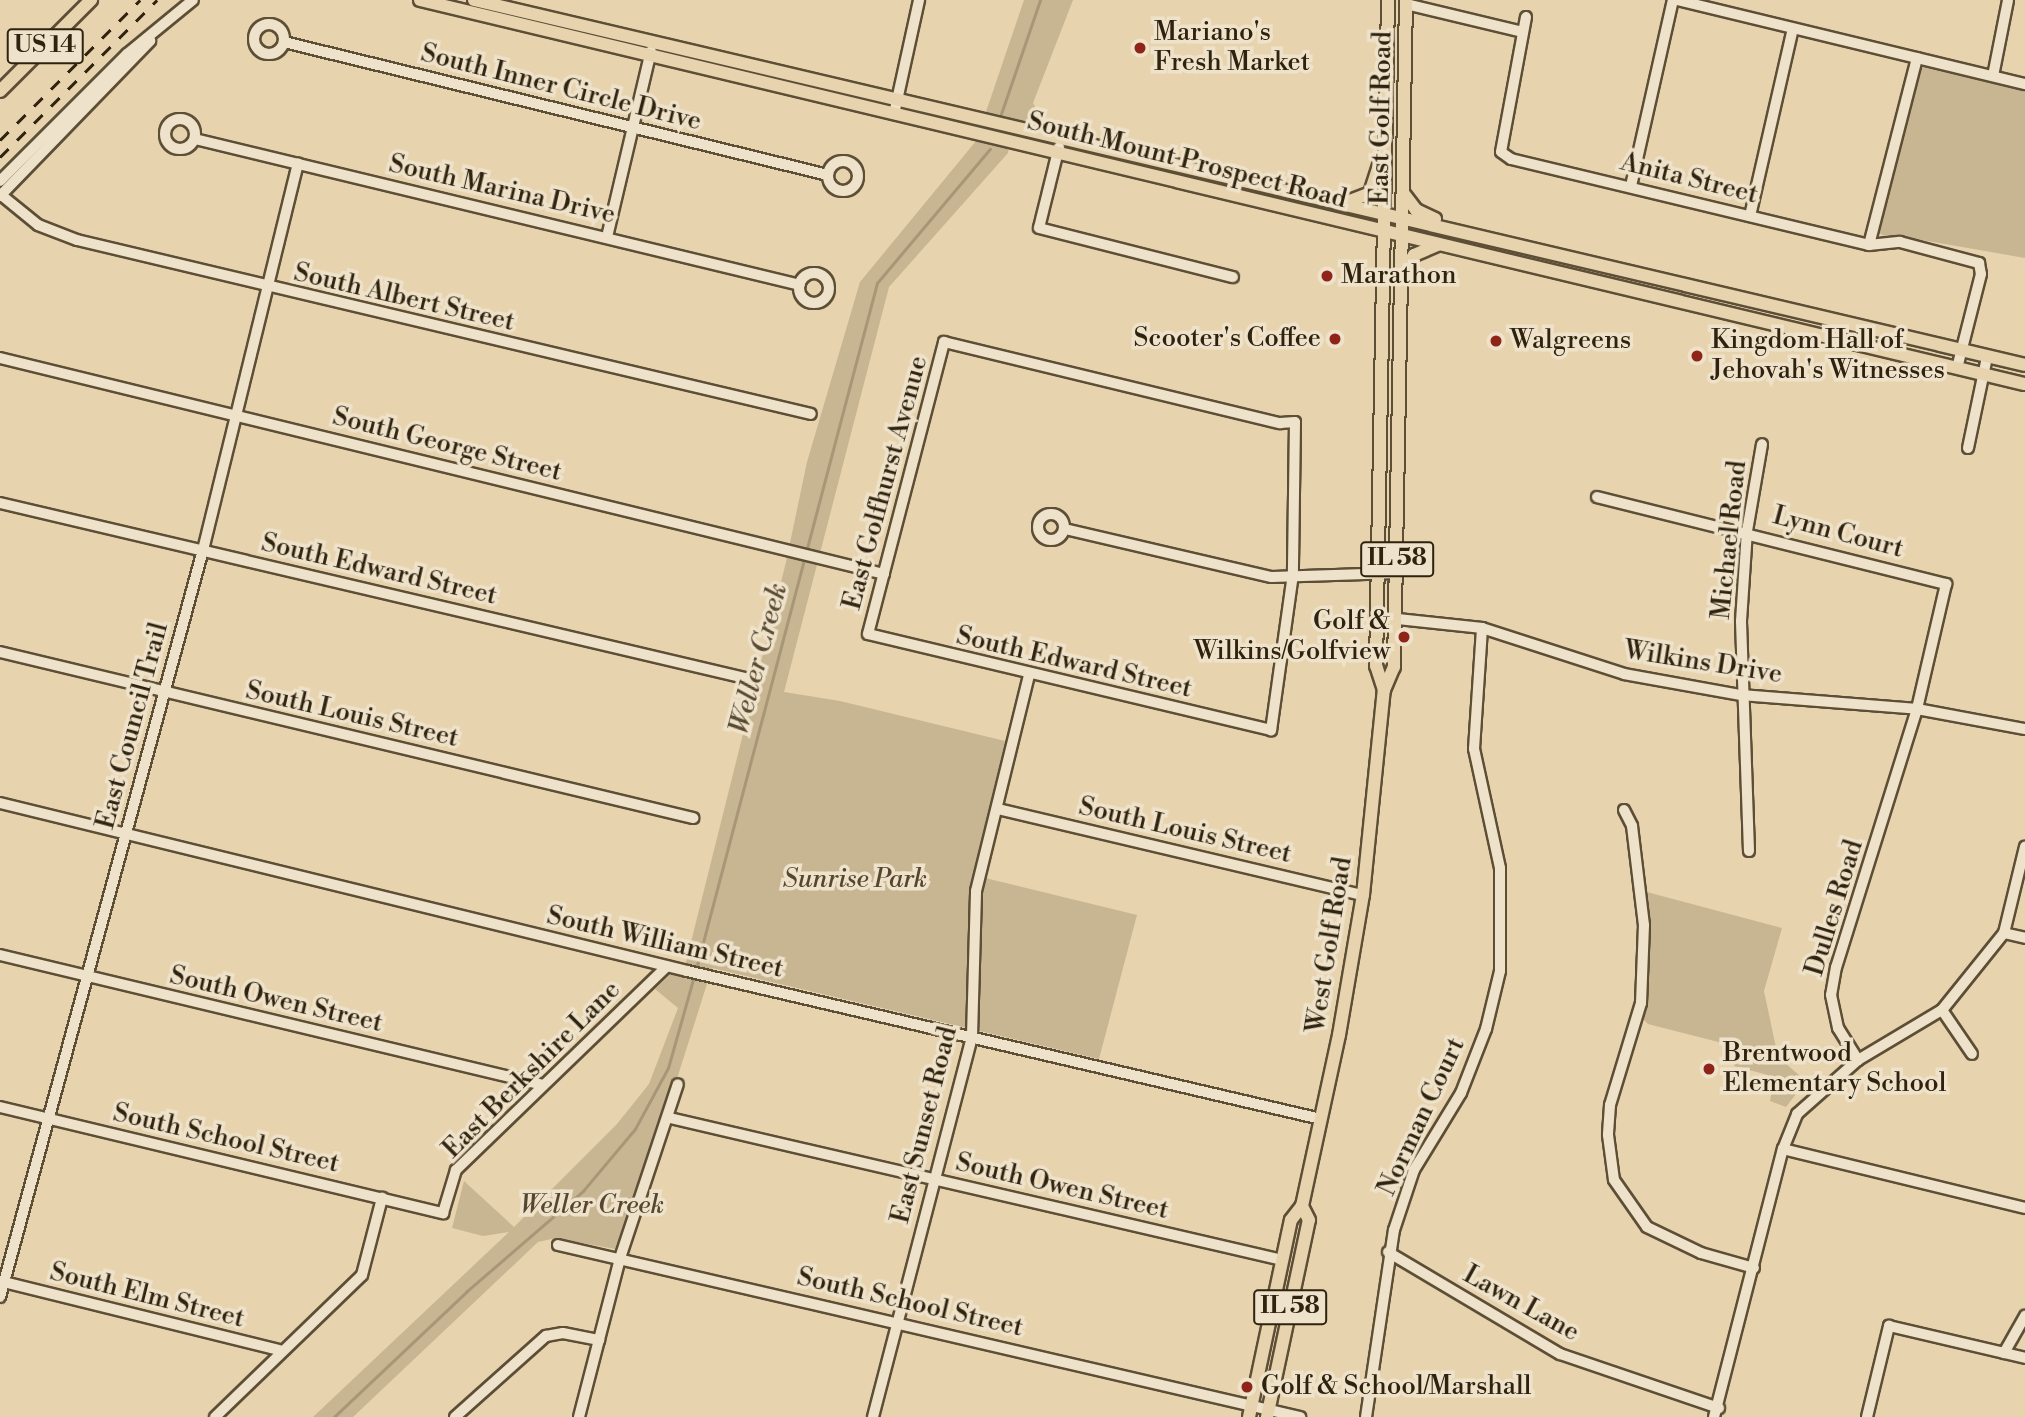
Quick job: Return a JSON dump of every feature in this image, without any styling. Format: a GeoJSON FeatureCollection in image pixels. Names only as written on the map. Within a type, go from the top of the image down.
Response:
{"type":"FeatureCollection","features":[{"type":"Feature","properties":{"kind":"main road","name":"US 14"},"geometry":{"type":"LineString","coordinates":[[0,91],[91,0]]}},
{"type":"Feature","properties":{"kind":"main road","name":"South Mount Prospect Road"},"geometry":{"type":"LineString","coordinates":[[420,0],[651,49],[1059,146],[1339,202],[2025,365]]}},
{"type":"Feature","properties":{"kind":"main road","name":"South Mount Prospect Road"},"geometry":{"type":"LineString","coordinates":[[474,0],[651,49]]}},
{"type":"Feature","properties":{"kind":"main road","name":"East Golf Road"},"geometry":{"type":"LineString","coordinates":[[1385,233],[1388,0]]}},
{"type":"Feature","properties":{"kind":"main road","name":"East Golf Road"},"geometry":{"type":"LineString","coordinates":[[1403,237],[1406,2]]}},
{"type":"Feature","properties":{"kind":"main road"},"geometry":{"type":"LineString","coordinates":[[1339,202],[1364,197],[1374,188],[1386,137]]}},
{"type":"Feature","properties":{"kind":"main road","name":"South Mount Prospect Road"},"geometry":{"type":"LineString","coordinates":[[1059,146],[1385,233],[2025,384]]}},
{"type":"Feature","properties":{"kind":"main road"},"geometry":{"type":"LineString","coordinates":[[1403,192],[1416,210],[1485,238]]}},
{"type":"Feature","properties":{"kind":"main road","name":"West Golf Road"},"geometry":{"type":"LineString","coordinates":[[1384,690],[1376,666],[1385,233]]}},
{"type":"Feature","properties":{"kind":"main road","name":"West Golf Road"},"geometry":{"type":"LineString","coordinates":[[1250,1412],[1290,1220],[1302,1206],[1321,1119],[1363,895],[1384,690],[1394,667],[1403,237]]}},
{"type":"Feature","properties":{"kind":"main road"},"geometry":{"type":"LineString","coordinates":[[1402,274],[1414,255],[1439,245]]}},
{"type":"Feature","properties":{"kind":"main road","name":"West Golf Road"},"geometry":{"type":"LineString","coordinates":[[1268,1414],[1309,1220],[1302,1206]]}},
{"type":"Feature","properties":{"kind":"street"},"geometry":{"type":"LineString","coordinates":[[0,181],[127,54],[192,0]]}},
{"type":"Feature","properties":{"kind":"street"},"geometry":{"type":"LineString","coordinates":[[896,108],[919,0]]}},
{"type":"Feature","properties":{"kind":"street"},"geometry":{"type":"LineString","coordinates":[[1631,186],[1675,0],[2025,84]]}},
{"type":"Feature","properties":{"kind":"street"},"geometry":{"type":"LineString","coordinates":[[1993,76],[2008,0]]}},
{"type":"Feature","properties":{"kind":"street"},"geometry":{"type":"LineString","coordinates":[[1406,2],[1523,32],[1526,17]]}},
{"type":"Feature","properties":{"kind":"street"},"geometry":{"type":"LineString","coordinates":[[0,195],[135,61],[159,29]]}},
{"type":"Feature","properties":{"kind":"street"},"geometry":{"type":"LineString","coordinates":[[1750,216],[1793,29]]}},
{"type":"Feature","properties":{"kind":"street","name":"Anita Street"},"geometry":{"type":"LineString","coordinates":[[1523,32],[1501,152],[1511,159],[1869,245],[1900,242],[1979,262],[1981,274],[1962,351]]}},
{"type":"Feature","properties":{"kind":"street","name":"South Inner Circle Drive"},"geometry":{"type":"LineString","coordinates":[[284,42],[828,175]]}},
{"type":"Feature","properties":{"kind":"street"},"geometry":{"type":"LineString","coordinates":[[607,237],[651,49]]}},
{"type":"Feature","properties":{"kind":"street"},"geometry":{"type":"LineString","coordinates":[[1869,245],[1917,58]]}},
{"type":"Feature","properties":{"kind":"street","name":"South Marina Drive"},"geometry":{"type":"LineString","coordinates":[[195,139],[800,285]]}},
{"type":"Feature","properties":{"kind":"street"},"geometry":{"type":"LineString","coordinates":[[1059,146],[1039,228],[1233,277]]}},
{"type":"Feature","properties":{"kind":"street","name":"East Council Trail"},"geometry":{"type":"LineString","coordinates":[[0,1297],[203,550],[298,163]]}},
{"type":"Feature","properties":{"kind":"street","name":"South Albert Street"},"geometry":{"type":"LineString","coordinates":[[0,195],[23,216],[53,232],[267,288],[811,414]]}},
{"type":"Feature","properties":{"kind":"street","name":"East Golfhurst Avenue"},"geometry":{"type":"LineString","coordinates":[[868,634],[944,342],[1280,423],[1295,422],[1293,573]]}},
{"type":"Feature","properties":{"kind":"street"},"geometry":{"type":"LineString","coordinates":[[1957,368],[1962,351]]}},
{"type":"Feature","properties":{"kind":"street"},"geometry":{"type":"LineString","coordinates":[[1968,449],[1987,357]]}},
{"type":"Feature","properties":{"kind":"street","name":"South George Street"},"geometry":{"type":"LineString","coordinates":[[0,358],[884,574]]}},
{"type":"Feature","properties":{"kind":"street","name":"Michael Road"},"geometry":{"type":"LineString","coordinates":[[1749,851],[1741,695],[1747,531],[1762,444]]}},
{"type":"Feature","properties":{"kind":"street","name":"Lynn Court"},"geometry":{"type":"LineString","coordinates":[[1597,497],[1747,531],[1946,584]]}},
{"type":"Feature","properties":{"kind":"street","name":"South Edward Street"},"geometry":{"type":"LineString","coordinates":[[0,503],[748,679]]}},
{"type":"Feature","properties":{"kind":"street"},"geometry":{"type":"LineString","coordinates":[[1065,529],[1272,577],[1293,573],[1397,573]]}},
{"type":"Feature","properties":{"kind":"street","name":"South Edward Street"},"geometry":{"type":"LineString","coordinates":[[868,634],[1029,676],[1271,730],[1293,573]]}},
{"type":"Feature","properties":{"kind":"street","name":"Dulles Road"},"geometry":{"type":"LineString","coordinates":[[1858,1060],[1838,1028],[1831,995],[1833,981],[1917,709],[1946,584]]}},
{"type":"Feature","properties":{"kind":"street","name":"Wilkins Drive"},"geometry":{"type":"LineString","coordinates":[[1378,617],[1482,628],[1625,674],[1741,695],[1917,709],[2025,729]]}},
{"type":"Feature","properties":{"kind":"street","name":"Norman Court"},"geometry":{"type":"LineString","coordinates":[[1366,1417],[1388,1252],[1414,1170],[1461,1093],[1486,1029],[1500,971],[1500,868],[1474,749],[1482,628]]}},
{"type":"Feature","properties":{"kind":"street","name":"South Louis Street"},"geometry":{"type":"LineString","coordinates":[[0,652],[693,818]]}},
{"type":"Feature","properties":{"kind":"street","name":"East Sunset Road"},"geometry":{"type":"LineString","coordinates":[[873,1417],[896,1320],[972,1036],[976,891],[1029,676]]}},
{"type":"Feature","properties":{"kind":"street","name":"South William Street"},"geometry":{"type":"LineString","coordinates":[[0,803],[710,977],[1321,1119]]}},
{"type":"Feature","properties":{"kind":"street","name":"South Louis Street"},"geometry":{"type":"LineString","coordinates":[[998,809],[1363,895]]}},
{"type":"Feature","properties":{"kind":"street"},"geometry":{"type":"LineString","coordinates":[[1624,810],[1632,826],[1644,938],[1642,1003],[1610,1105],[1608,1135],[1614,1180],[1647,1227],[1701,1253],[1754,1268]]}},
{"type":"Feature","properties":{"kind":"street"},"geometry":{"type":"LineString","coordinates":[[1717,1412],[1783,1149],[1797,1114],[1858,1060],[1942,1010],[2004,933],[2025,847]]}},
{"type":"Feature","properties":{"kind":"street"},"geometry":{"type":"LineString","coordinates":[[2004,933],[2025,938]]}},
{"type":"Feature","properties":{"kind":"street","name":"South Owen Street"},"geometry":{"type":"LineString","coordinates":[[0,955],[543,1085]]}},
{"type":"Feature","properties":{"kind":"street","name":"East Berkshire Lane"},"geometry":{"type":"LineString","coordinates":[[443,1213],[456,1170],[667,966]]}},
{"type":"Feature","properties":{"kind":"street"},"geometry":{"type":"LineString","coordinates":[[1942,1010],[1972,1054]]}},
{"type":"Feature","properties":{"kind":"street"},"geometry":{"type":"LineString","coordinates":[[579,1417],[620,1258],[670,1118],[678,1084]]}},
{"type":"Feature","properties":{"kind":"street","name":"South School Street"},"geometry":{"type":"LineString","coordinates":[[0,1107],[443,1213]]}},
{"type":"Feature","properties":{"kind":"street","name":"South Owen Street"},"geometry":{"type":"LineString","coordinates":[[670,1118],[1282,1260]]}},
{"type":"Feature","properties":{"kind":"street"},"geometry":{"type":"LineString","coordinates":[[1783,1149],[2025,1208]]}},
{"type":"Feature","properties":{"kind":"street"},"geometry":{"type":"LineString","coordinates":[[215,1417],[279,1350],[362,1275],[382,1198]]}},
{"type":"Feature","properties":{"kind":"street","name":"South School Street"},"geometry":{"type":"LineString","coordinates":[[558,1245],[896,1320],[1250,1412],[1300,1417]]}},
{"type":"Feature","properties":{"kind":"street","name":"Lawn Lane"},"geometry":{"type":"LineString","coordinates":[[1388,1252],[1560,1354],[1717,1412]]}},
{"type":"Feature","properties":{"kind":"street","name":"South Elm Street"},"geometry":{"type":"LineString","coordinates":[[4,1282],[279,1350]]}},
{"type":"Feature","properties":{"kind":"street"},"geometry":{"type":"LineString","coordinates":[[2004,1353],[2025,1316]]}},
{"type":"Feature","properties":{"kind":"street"},"geometry":{"type":"LineString","coordinates":[[1867,1417],[1889,1326],[2025,1358]]}},
{"type":"Feature","properties":{"kind":"street"},"geometry":{"type":"LineString","coordinates":[[455,1417],[546,1336],[563,1333],[599,1340]]}},
{"type":"Feature","properties":{"kind":"green space","name":"Sunrise Park"},"geometry":{"type":"Polygon","coordinates":[[[1024,0],[1073,0],[1033,103],[1040,115],[1031,124],[1012,120],[1008,153],[889,287],[784,692],[840,701],[1005,741],[973,875],[1137,915],[1099,1059],[712,968],[675,1085],[615,1249],[556,1238],[538,1242],[353,1417],[313,1417],[509,1232],[483,1236],[452,1228],[464,1181],[514,1227],[617,1124],[649,1084],[678,1008],[655,989],[670,975],[683,974],[786,562],[807,462],[860,282],[976,141],[1024,0]]]}},
{"type":"Feature","properties":{"kind":"green space"},"geometry":{"type":"Polygon","coordinates":[[[1921,67],[2025,91],[2025,258],[1905,237],[1890,239],[1879,233],[1921,67]]]}},
{"type":"Feature","properties":{"kind":"green space"},"geometry":{"type":"Polygon","coordinates":[[[1643,891],[1782,928],[1764,991],[1778,1057],[1806,1081],[1786,1107],[1770,1101],[1773,1085],[1768,1075],[1734,1066],[1738,1047],[1648,1024],[1642,1018],[1646,986],[1643,891]]]}},
{"type":"Feature","properties":{"kind":"waterway","name":"Weller Creek"},"geometry":{"type":"LineString","coordinates":[[999,120],[1040,0]]}},
{"type":"Feature","properties":{"kind":"waterway","name":"Weller Creek"},"geometry":{"type":"LineString","coordinates":[[696,969],[877,283],[990,149]]}},
{"type":"Feature","properties":{"kind":"waterway","name":"Weller Creek"},"geometry":{"type":"LineString","coordinates":[[334,1417],[466,1292],[583,1191],[635,1129],[668,1068],[694,976]]}},
{"type":"Feature","properties":{"kind":"railway"},"geometry":{"type":"LineString","coordinates":[[0,140],[140,0]]}},
{"type":"Feature","properties":{"kind":"railway"},"geometry":{"type":"LineString","coordinates":[[0,157],[157,0]]}},
{"type":"Feature","properties":{"kind":"place","name":"Mariano's Fresh Market"},"geometry":{"type":"Point","coordinates":[1140,48]}},
{"type":"Feature","properties":{"kind":"place","name":"Marathon"},"geometry":{"type":"Point","coordinates":[1327,276]}},
{"type":"Feature","properties":{"kind":"place","name":"Scooter's Coffee"},"geometry":{"type":"Point","coordinates":[1335,339]}},
{"type":"Feature","properties":{"kind":"place","name":"Walgreens"},"geometry":{"type":"Point","coordinates":[1496,341]}},
{"type":"Feature","properties":{"kind":"place","name":"Kingdom Hall of Jehovah's Witnesses"},"geometry":{"type":"Point","coordinates":[1697,356]}},
{"type":"Feature","properties":{"kind":"place","name":"Golf & Wilkins/Golfview"},"geometry":{"type":"Point","coordinates":[1404,637]}},
{"type":"Feature","properties":{"kind":"place","name":"Brentwood Elementary School"},"geometry":{"type":"Point","coordinates":[1709,1069]}},
{"type":"Feature","properties":{"kind":"place","name":"Golf & School/Marshall"},"geometry":{"type":"Point","coordinates":[1247,1387]}}]}
